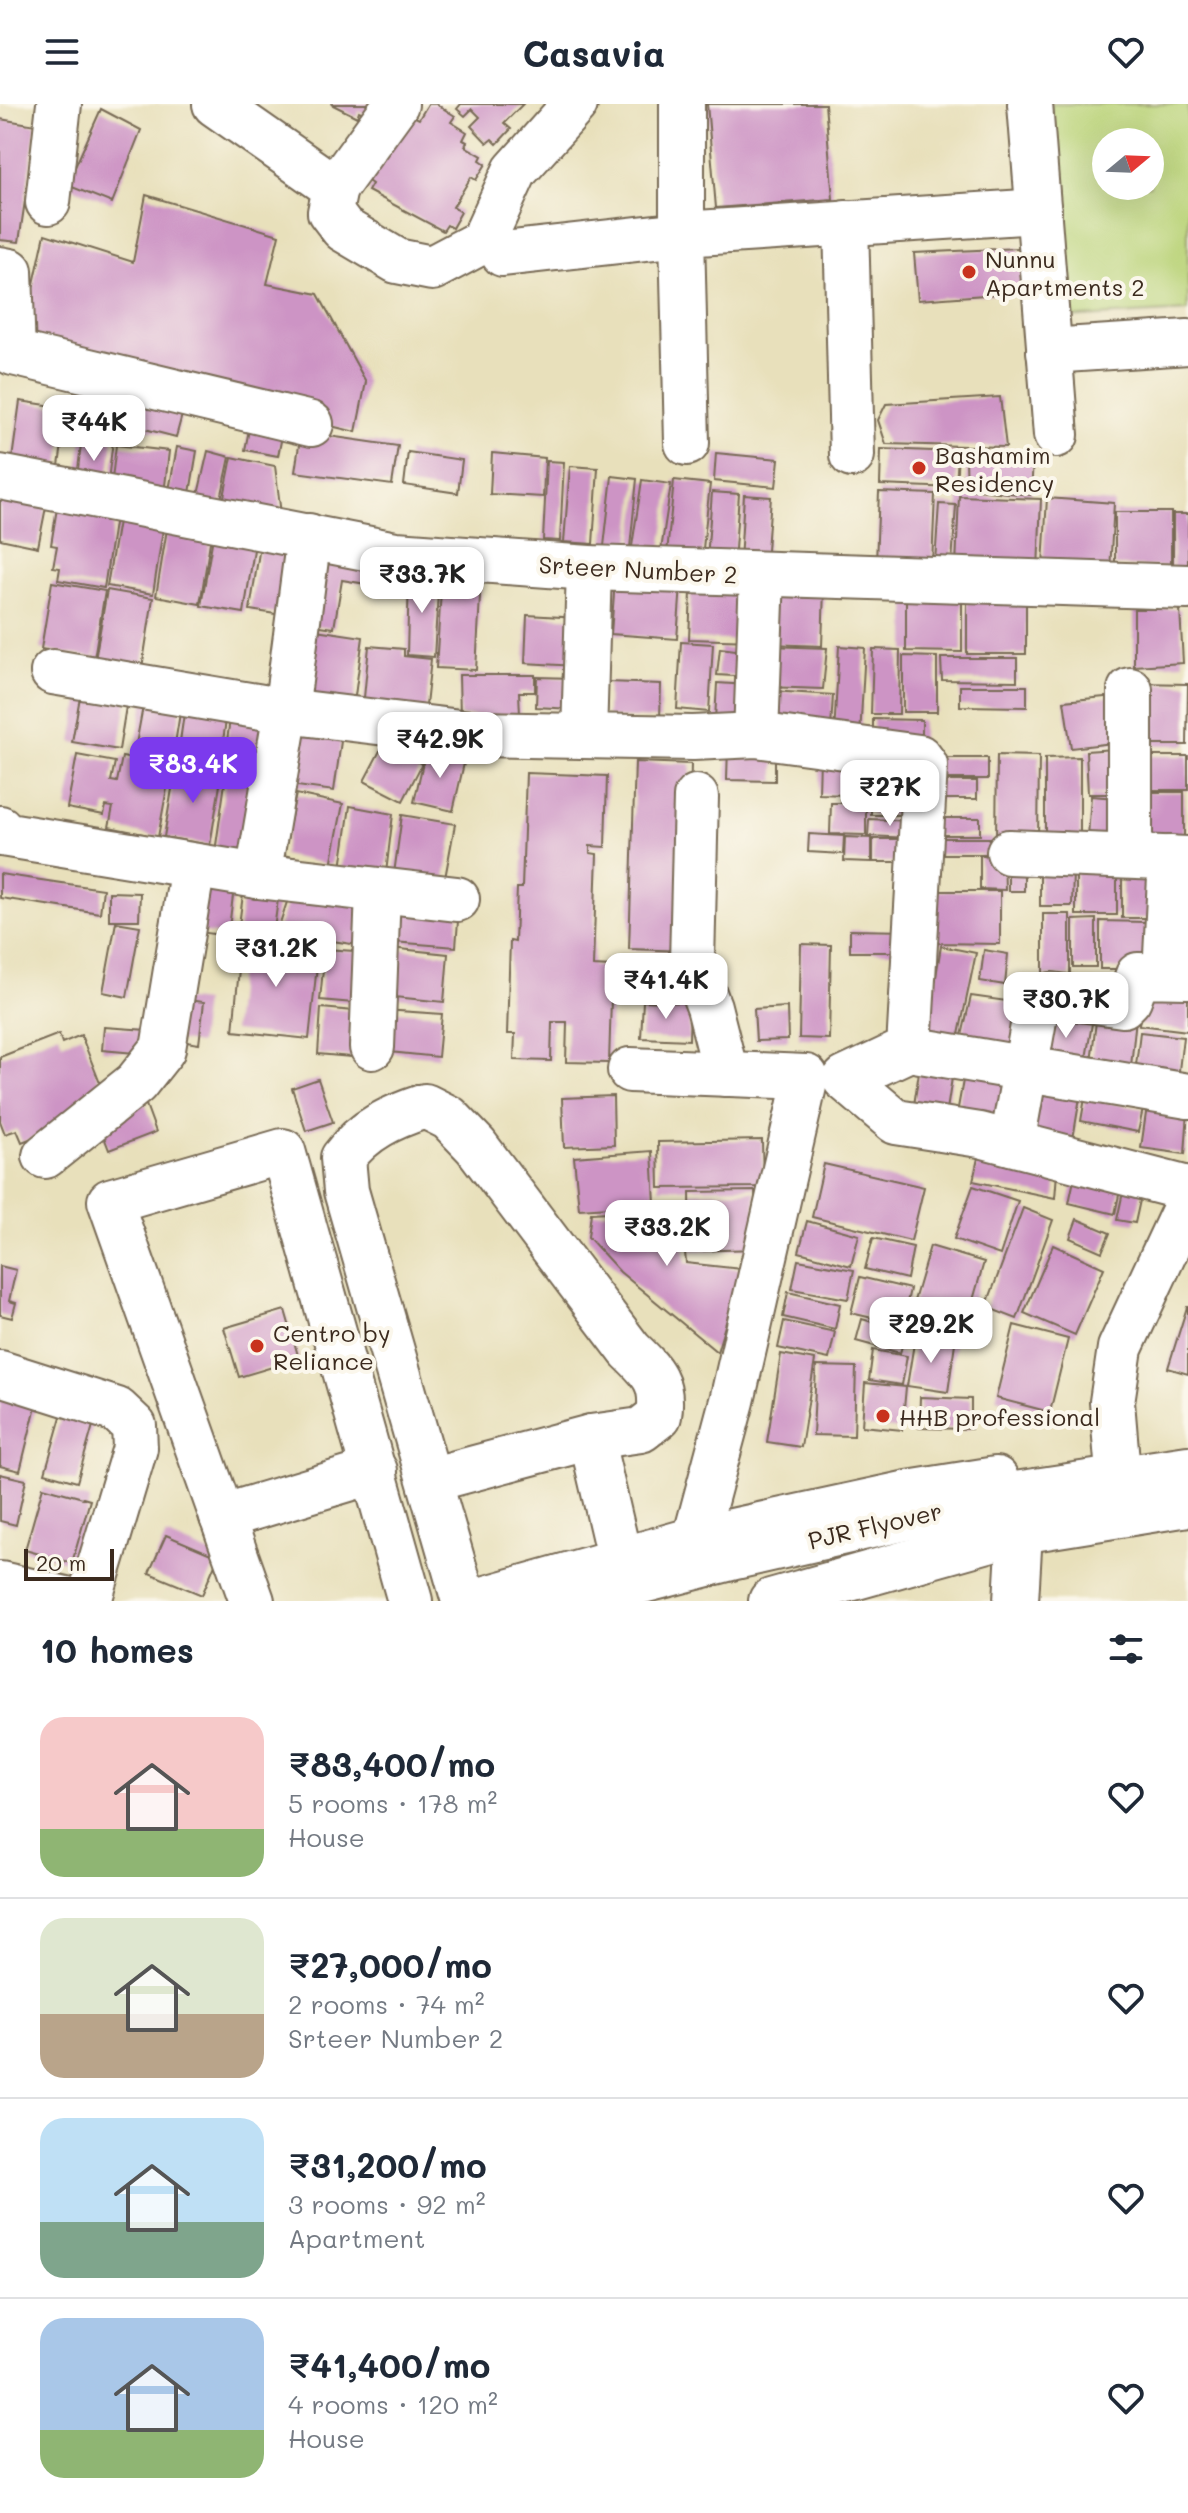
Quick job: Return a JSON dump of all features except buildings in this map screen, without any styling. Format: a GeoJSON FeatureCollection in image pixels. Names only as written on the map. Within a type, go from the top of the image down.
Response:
{"type":"FeatureCollection","features":[{"type":"Feature","properties":{"kind":"main road"},"geometry":{"type":"LineString","coordinates":[[48,202],[59,104]]}},
{"type":"Feature","properties":{"kind":"main road"},"geometry":{"type":"LineString","coordinates":[[215,104],[335,188]]}},
{"type":"Feature","properties":{"kind":"main road"},"geometry":{"type":"LineString","coordinates":[[396,104],[335,188],[330,212],[343,229],[397,261],[432,268],[483,241],[515,171],[575,104]]}},
{"type":"Feature","properties":{"kind":"main road"},"geometry":{"type":"LineString","coordinates":[[682,104],[687,443]]}},
{"type":"Feature","properties":{"kind":"main road"},"geometry":{"type":"LineString","coordinates":[[1030,104],[1056,435]]}},
{"type":"Feature","properties":{"kind":"main road"},"geometry":{"type":"LineString","coordinates":[[503,254],[682,234],[1039,211]]}},
{"type":"Feature","properties":{"kind":"main road"},"geometry":{"type":"LineString","coordinates":[[846,223],[852,455]]}},
{"type":"Feature","properties":{"kind":"main road"},"geometry":{"type":"LineString","coordinates":[[0,269],[10,271],[13,353],[311,424]]}},
{"type":"Feature","properties":{"kind":"main road"},"geometry":{"type":"LineString","coordinates":[[1049,351],[1188,342]]}},
{"type":"Feature","properties":{"kind":"main road","name":"Srteer Number 2"},"geometry":{"type":"LineString","coordinates":[[0,477],[396,554],[589,568],[1188,587]]}},
{"type":"Feature","properties":{"kind":"main road"},"geometry":{"type":"LineString","coordinates":[[258,876],[286,711],[309,536]]}},
{"type":"Feature","properties":{"kind":"main road"},"geometry":{"type":"LineString","coordinates":[[584,736],[589,568]]}},
{"type":"Feature","properties":{"kind":"main road"},"geometry":{"type":"LineString","coordinates":[[756,735],[762,575]]}},
{"type":"Feature","properties":{"kind":"main road"},"geometry":{"type":"LineString","coordinates":[[53,672],[286,711],[477,734],[756,735],[919,757],[924,780],[909,1049]]}},
{"type":"Feature","properties":{"kind":"main road"},"geometry":{"type":"LineString","coordinates":[[1012,1143],[1036,1009],[1042,998],[1052,995],[1123,1005],[1129,999],[1136,976],[1176,976],[1163,858],[1130,690]]}},
{"type":"Feature","properties":{"kind":"main road"},"geometry":{"type":"LineString","coordinates":[[696,797],[692,963],[726,1074]]}},
{"type":"Feature","properties":{"kind":"main road"},"geometry":{"type":"LineString","coordinates":[[1,831],[258,876],[457,899]]}},
{"type":"Feature","properties":{"kind":"main road"},"geometry":{"type":"LineString","coordinates":[[1009,852],[1163,858]]}},
{"type":"Feature","properties":{"kind":"main road"},"geometry":{"type":"LineString","coordinates":[[45,1156],[136,1083],[163,1049],[193,866]]}},
{"type":"Feature","properties":{"kind":"main road"},"geometry":{"type":"LineString","coordinates":[[372,1047],[378,892]]}},
{"type":"Feature","properties":{"kind":"main road"},"geometry":{"type":"LineString","coordinates":[[630,1070],[825,1078],[909,1049],[1188,1096]]}},
{"type":"Feature","properties":{"kind":"main road"},"geometry":{"type":"LineString","coordinates":[[825,1078],[896,1122],[1012,1143],[1188,1189]]}},
{"type":"Feature","properties":{"kind":"main road"},"geometry":{"type":"LineString","coordinates":[[695,1539],[825,1078]]}},
{"type":"Feature","properties":{"kind":"main road"},"geometry":{"type":"LineString","coordinates":[[430,1480],[591,1437],[641,1430],[659,1416],[662,1395],[651,1370],[630,1350],[476,1146],[449,1118],[425,1106],[393,1117],[357,1139],[343,1158],[346,1191],[464,1601]]}},
{"type":"Feature","properties":{"kind":"main road"},"geometry":{"type":"LineString","coordinates":[[252,1601],[110,1201],[283,1151],[410,1601]]}},
{"type":"Feature","properties":{"kind":"main road"},"geometry":{"type":"LineString","coordinates":[[1117,1461],[1112,1402],[1120,1348],[1182,1229]]}},
{"type":"Feature","properties":{"kind":"main road"},"geometry":{"type":"LineString","coordinates":[[0,1373],[117,1410],[134,1426],[135,1448],[89,1601]]}},
{"type":"Feature","properties":{"kind":"main road"},"geometry":{"type":"LineString","coordinates":[[591,1437],[620,1561]]}},
{"type":"Feature","properties":{"kind":"main road"},"geometry":{"type":"LineString","coordinates":[[476,1601],[695,1539],[908,1493],[1188,1450]]}},
{"type":"Feature","properties":{"kind":"main road","name":"PJR Flyover"},"geometry":{"type":"LineString","coordinates":[[565,1601],[735,1557],[1002,1496],[1188,1468]]}},
{"type":"Feature","properties":{"kind":"main road"},"geometry":{"type":"LineString","coordinates":[[222,1517],[375,1471]]}},
{"type":"Feature","properties":{"kind":"main road","name":"PJR Flyover"},"geometry":{"type":"LineString","coordinates":[[677,1601],[1001,1514],[1188,1484]]}},
{"type":"Feature","properties":{"kind":"main road"},"geometry":{"type":"LineString","coordinates":[[771,1601],[1020,1531],[1188,1504]]}},
{"type":"Feature","properties":{"kind":"main road"},"geometry":{"type":"LineString","coordinates":[[1016,1601],[1020,1531]]}},
{"type":"Feature","properties":{"kind":"main road"},"geometry":{"type":"LineString","coordinates":[[0,1584],[74,1601]]}},
{"type":"Feature","properties":{"kind":"green space"},"geometry":{"type":"Polygon","coordinates":[[[1051,104],[1188,104],[1188,311],[1063,318],[1051,104]]]}},
{"type":"Feature","properties":{"kind":"place","name":"Nunnu Apartments 2"},"geometry":{"type":"Point","coordinates":[969,272]}},
{"type":"Feature","properties":{"kind":"place","name":"Bashamim Residency"},"geometry":{"type":"Point","coordinates":[919,468]}},
{"type":"Feature","properties":{"kind":"place","name":"Centro by Reliance"},"geometry":{"type":"Point","coordinates":[257,1346]}},
{"type":"Feature","properties":{"kind":"place","name":"HHB professional"},"geometry":{"type":"Point","coordinates":[883,1416]}}]}
